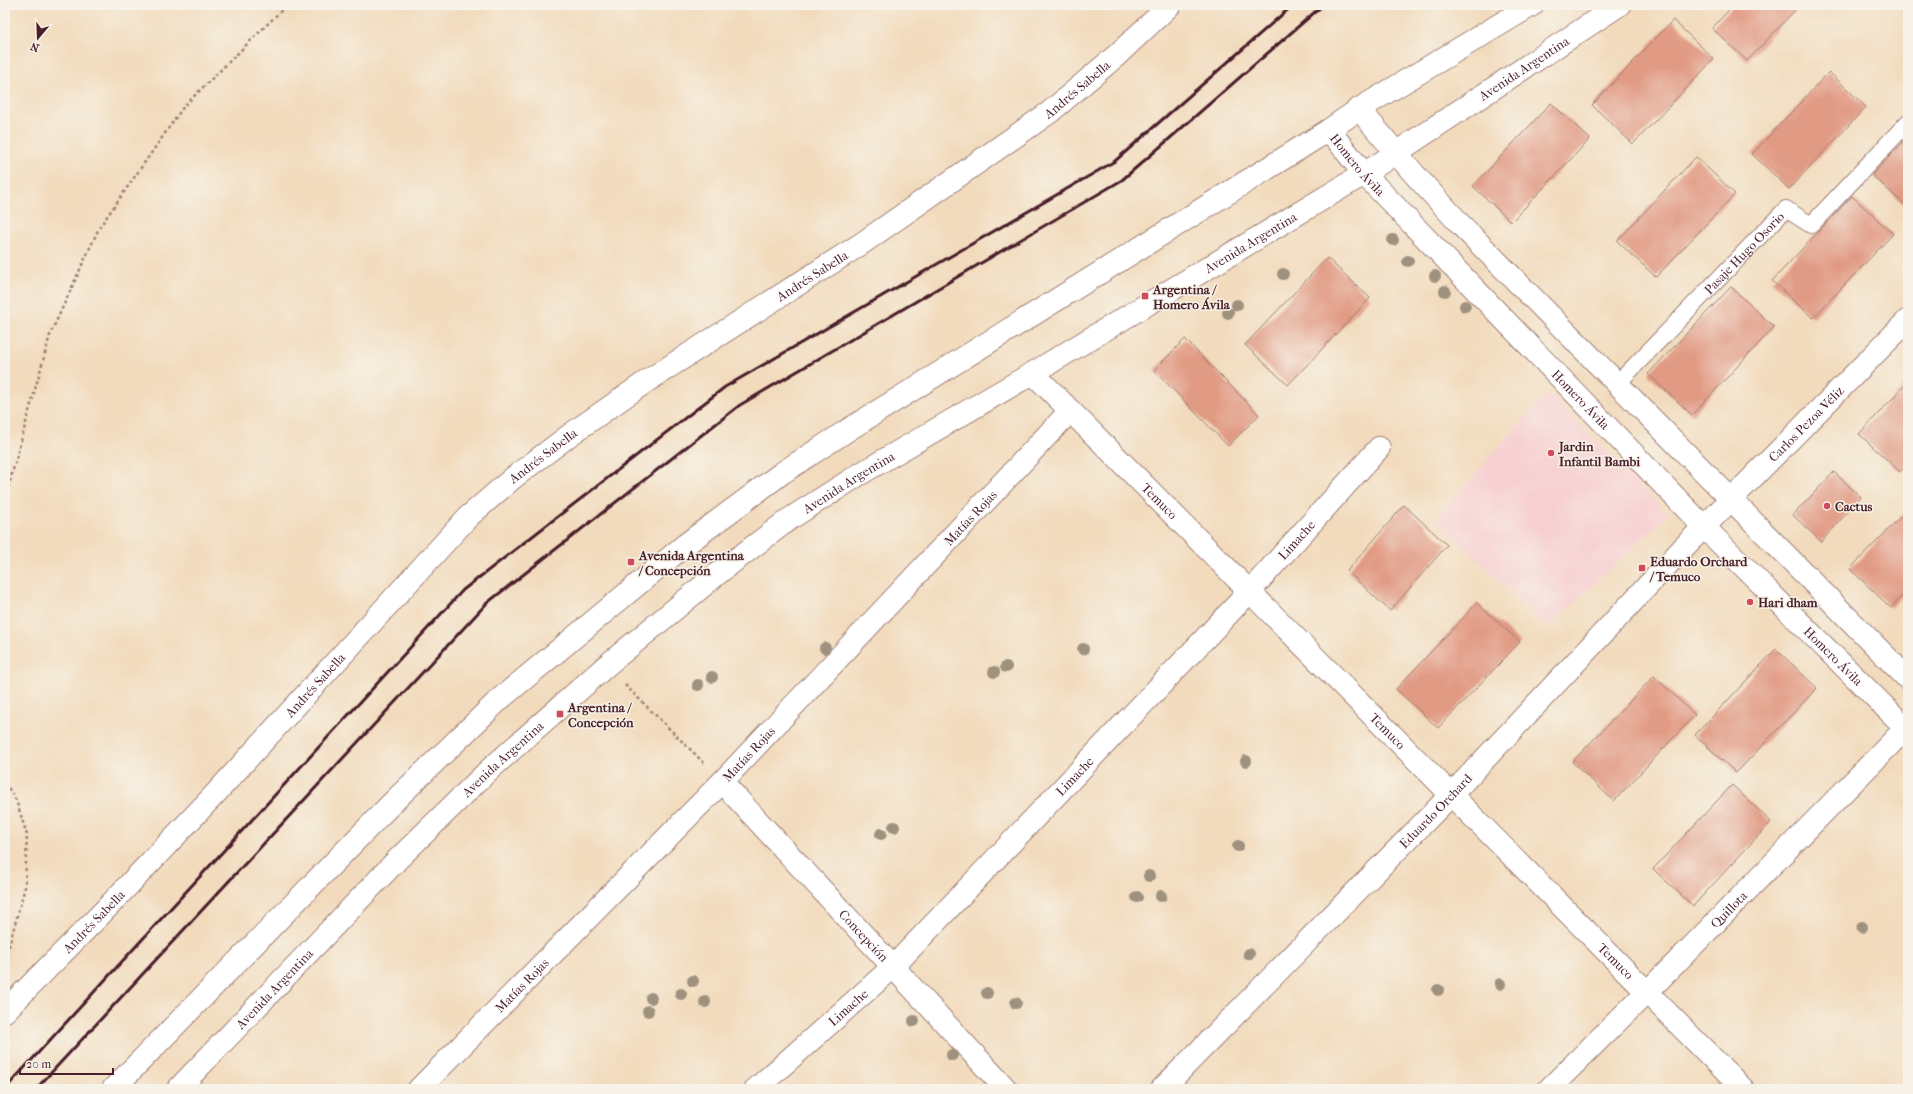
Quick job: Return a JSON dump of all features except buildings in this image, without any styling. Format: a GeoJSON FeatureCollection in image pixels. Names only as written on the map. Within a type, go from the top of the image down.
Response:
{"type":"FeatureCollection","features":[{"type":"Feature","properties":{"kind":"main road","name":"Andrés Sabella"},"geometry":{"type":"LineString","coordinates":[[5,1011],[102,913],[216,793],[468,517],[496,492],[571,434],[646,381],[861,244],[1050,112],[1117,55],[1170,5]]}},
{"type":"Feature","properties":{"kind":"main road"},"geometry":{"type":"LineString","coordinates":[[113,1089],[394,801],[500,699],[685,545],[782,472],[850,428],[1329,130],[1359,109],[1532,5]]}},
{"type":"Feature","properties":{"kind":"main road","name":"Avenida Argentina"},"geometry":{"type":"LineString","coordinates":[[178,1089],[397,860],[488,771],[606,666],[721,570],[788,520],[860,474],[1033,373],[1364,174],[1619,5]]}},
{"type":"Feature","properties":{"kind":"main road"},"geometry":{"type":"LineString","coordinates":[[1359,109],[1396,153],[1460,224],[1616,384],[1731,498],[1908,680]]}},
{"type":"Feature","properties":{"kind":"main road","name":"Homero Ávila"},"geometry":{"type":"LineString","coordinates":[[1329,130],[1364,174],[1704,527],[1907,729]]}},
{"type":"Feature","properties":{"kind":"main road","name":"Carlos Pezoa Véliz"},"geometry":{"type":"LineString","coordinates":[[1704,527],[1908,320]]}},
{"type":"Feature","properties":{"kind":"main road","name":"Temuco"},"geometry":{"type":"LineString","coordinates":[[1033,373],[1743,1089]]}},
{"type":"Feature","properties":{"kind":"main road","name":"Matías Rojas"},"geometry":{"type":"LineString","coordinates":[[419,1089],[722,782],[1070,411]]}},
{"type":"Feature","properties":{"kind":"main road","name":"Limache"},"geometry":{"type":"LineString","coordinates":[[756,1089],[893,967],[1249,592],[1379,448]]}},
{"type":"Feature","properties":{"kind":"main road","name":"Eduardo Orchard"},"geometry":{"type":"LineString","coordinates":[[1162,1089],[1450,795],[1704,527]]}},
{"type":"Feature","properties":{"kind":"main road","name":"Quillota"},"geometry":{"type":"LineString","coordinates":[[1549,1089],[1907,729]]}},
{"type":"Feature","properties":{"kind":"main road","name":"Concepción"},"geometry":{"type":"LineString","coordinates":[[722,782],[1006,1089]]}},
{"type":"Feature","properties":{"kind":"lane","name":"Pasaje Hugo Osorio"},"geometry":{"type":"LineString","coordinates":[[1616,384],[1786,209],[1811,225],[1908,122]]}},
{"type":"Feature","properties":{"kind":"path"},"geometry":{"type":"LineString","coordinates":[[5,499],[50,335],[99,228],[184,106],[287,5]]}},
{"type":"Feature","properties":{"kind":"path"},"geometry":{"type":"LineString","coordinates":[[606,666],[722,782]]}},
{"type":"Feature","properties":{"kind":"path"},"geometry":{"type":"LineString","coordinates":[[5,783],[16,800],[27,835],[25,887],[5,960]]}},
{"type":"Feature","properties":{"kind":"shaded area","name":"Jardin Infantil Bambi"},"geometry":{"type":"Polygon","coordinates":[[[1548,393],[1668,514],[1547,628],[1436,518],[1548,393]]]}},
{"type":"Feature","properties":{"kind":"railway"},"geometry":{"type":"LineString","coordinates":[[5,1089],[463,590],[725,387],[1115,161],[1293,5]]}},
{"type":"Feature","properties":{"kind":"railway"},"geometry":{"type":"LineString","coordinates":[[36,1089],[487,603],[740,405],[1122,180],[1323,5]]}},
{"type":"Feature","properties":{"kind":"place","name":"Argentina / Homero Ávila"},"geometry":{"type":"Point","coordinates":[1145,296]}},
{"type":"Feature","properties":{"kind":"place","name":"Jardin Infantil Bambi"},"geometry":{"type":"Point","coordinates":[1551,453]}},
{"type":"Feature","properties":{"kind":"place","name":"Cactus"},"geometry":{"type":"Point","coordinates":[1827,506]}},
{"type":"Feature","properties":{"kind":"place","name":"Avenida Argentina / Concepción"},"geometry":{"type":"Point","coordinates":[631,562]}},
{"type":"Feature","properties":{"kind":"place","name":"Eduardo Orchard / Temuco"},"geometry":{"type":"Point","coordinates":[1642,568]}},
{"type":"Feature","properties":{"kind":"place","name":"Hari dham"},"geometry":{"type":"Point","coordinates":[1750,602]}},
{"type":"Feature","properties":{"kind":"place","name":"Argentina / Concepción"},"geometry":{"type":"Point","coordinates":[560,714]}}]}
